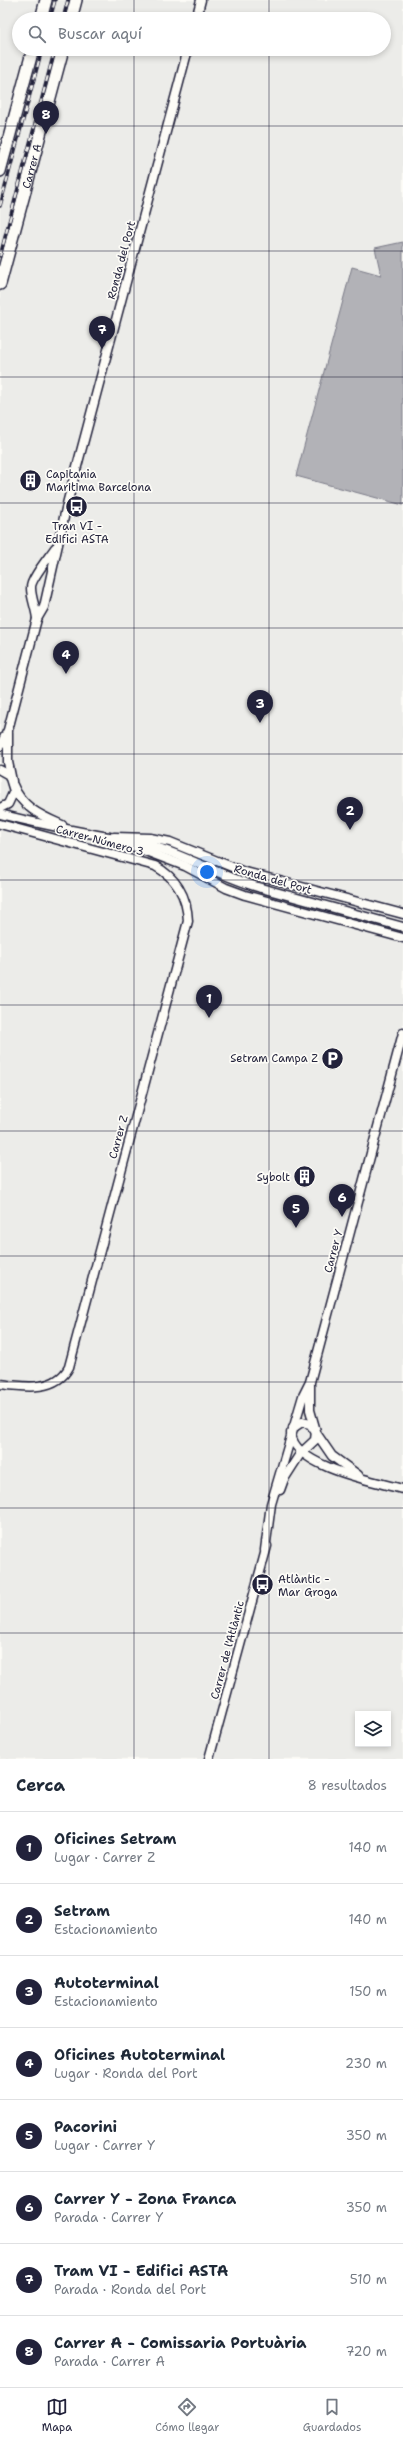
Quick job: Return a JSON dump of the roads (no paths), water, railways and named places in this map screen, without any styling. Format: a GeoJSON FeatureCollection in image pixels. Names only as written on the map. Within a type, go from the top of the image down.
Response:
{"type":"FeatureCollection","features":[{"type":"Feature","properties":{"kind":"main road"},"geometry":{"type":"LineString","coordinates":[[43,12],[46,0]]}},
{"type":"Feature","properties":{"kind":"main road"},"geometry":{"type":"LineString","coordinates":[[73,12],[76,0]]}},
{"type":"Feature","properties":{"kind":"main road"},"geometry":{"type":"LineString","coordinates":[[0,171],[30,56]]}},
{"type":"Feature","properties":{"kind":"main road","name":"Carrer A"},"geometry":{"type":"LineString","coordinates":[[0,284],[61,56]]}},
{"type":"Feature","properties":{"kind":"street"},"geometry":{"type":"LineString","coordinates":[[198,12],[201,0]]}},
{"type":"Feature","properties":{"kind":"street","name":"Ronda del Port"},"geometry":{"type":"LineString","coordinates":[[8,730],[38,619],[48,594],[54,569],[57,545],[186,56]]}},
{"type":"Feature","properties":{"kind":"street","name":"Ronda del Port"},"geometry":{"type":"LineString","coordinates":[[38,619],[30,586],[32,580],[41,570],[57,545]]}},
{"type":"Feature","properties":{"kind":"street"},"geometry":{"type":"LineString","coordinates":[[0,746],[8,730]]}},
{"type":"Feature","properties":{"kind":"street"},"geometry":{"type":"LineString","coordinates":[[0,808],[11,799],[13,783],[8,762],[8,730]]}},
{"type":"Feature","properties":{"kind":"street"},"geometry":{"type":"LineString","coordinates":[[0,770],[9,775],[13,783]]}},
{"type":"Feature","properties":{"kind":"street","name":"Carrer Número 3"},"geometry":{"type":"LineString","coordinates":[[13,783],[20,798],[32,809],[70,828]]}},
{"type":"Feature","properties":{"kind":"street"},"geometry":{"type":"LineString","coordinates":[[0,814],[45,826],[70,828]]}},
{"type":"Feature","properties":{"kind":"street","name":"Carrer Número 3"},"geometry":{"type":"LineString","coordinates":[[0,824],[155,866],[170,876],[184,895]]}},
{"type":"Feature","properties":{"kind":"street","name":"Ronda del Port"},"geometry":{"type":"LineString","coordinates":[[70,828],[172,852],[229,878],[403,927]]}},
{"type":"Feature","properties":{"kind":"street"},"geometry":{"type":"LineString","coordinates":[[109,837],[150,838],[170,842],[242,871],[403,914]]}},
{"type":"Feature","properties":{"kind":"street"},"geometry":{"type":"LineString","coordinates":[[109,837],[185,866],[226,888],[245,895],[403,938]]}},
{"type":"Feature","properties":{"kind":"street","name":"Carrer Z"},"geometry":{"type":"LineString","coordinates":[[0,1384],[38,1386],[59,1380],[69,1367],[186,928],[188,913],[184,895]]}},
{"type":"Feature","properties":{"kind":"street"},"geometry":{"type":"LineString","coordinates":[[403,921],[403,934]]}},
{"type":"Feature","properties":{"kind":"street","name":"Carrer Y"},"geometry":{"type":"LineString","coordinates":[[310,1382],[403,1033]]}},
{"type":"Feature","properties":{"kind":"street"},"geometry":{"type":"LineString","coordinates":[[265,1550],[269,1511],[292,1430],[303,1396],[310,1382]]}},
{"type":"Feature","properties":{"kind":"street"},"geometry":{"type":"LineString","coordinates":[[295,1444],[300,1447],[310,1446],[315,1440],[316,1431],[310,1410],[310,1382]]}},
{"type":"Feature","properties":{"kind":"street"},"geometry":{"type":"LineString","coordinates":[[292,1430],[298,1423],[306,1422],[316,1431],[332,1456],[363,1478]]}},
{"type":"Feature","properties":{"kind":"street"},"geometry":{"type":"LineString","coordinates":[[292,1430],[295,1444],[303,1452],[328,1468],[403,1489]]}},
{"type":"Feature","properties":{"kind":"street","name":"Carrer de l'Atlàntic"},"geometry":{"type":"LineString","coordinates":[[209,1759],[265,1550],[271,1538],[277,1501],[284,1479],[303,1452],[310,1446]]}},
{"type":"Feature","properties":{"kind":"railway"},"geometry":{"type":"LineString","coordinates":[[52,12],[55,0]]}},
{"type":"Feature","properties":{"kind":"railway"},"geometry":{"type":"LineString","coordinates":[[65,12],[68,0]]}},
{"type":"Feature","properties":{"kind":"railway"},"geometry":{"type":"LineString","coordinates":[[0,206],[40,56]]}},
{"type":"Feature","properties":{"kind":"railway"},"geometry":{"type":"LineString","coordinates":[[0,256],[53,56]]}},
{"type":"Feature","properties":{"kind":"place","name":"Carrer A - Comissaria Portuària"},"geometry":{"type":"Point","coordinates":[46,134]}},
{"type":"Feature","properties":{"kind":"place","name":"Tram VI - Edifici ASTA"},"geometry":{"type":"Point","coordinates":[102,349]}},
{"type":"Feature","properties":{"kind":"place","name":"Capitania Maritima Barcelona"},"geometry":{"type":"Point","coordinates":[30,480]}},
{"type":"Feature","properties":{"kind":"place","name":"Tran VI - Edifici ASTA"},"geometry":{"type":"Point","coordinates":[77,506]}},
{"type":"Feature","properties":{"kind":"place","name":"Oficines Autoterminal"},"geometry":{"type":"Point","coordinates":[66,674]}},
{"type":"Feature","properties":{"kind":"place","name":"Autoterminal"},"geometry":{"type":"Point","coordinates":[260,723]}},
{"type":"Feature","properties":{"kind":"place","name":"Setram"},"geometry":{"type":"Point","coordinates":[350,830]}},
{"type":"Feature","properties":{"kind":"place","name":"Oficines Setram"},"geometry":{"type":"Point","coordinates":[209,1018]}},
{"type":"Feature","properties":{"kind":"place","name":"Setram Campa Z"},"geometry":{"type":"Point","coordinates":[333,1058]}},
{"type":"Feature","properties":{"kind":"place","name":"Sybolt"},"geometry":{"type":"Point","coordinates":[305,1177]}},
{"type":"Feature","properties":{"kind":"place","name":"Carrer Y - Zona Franca"},"geometry":{"type":"Point","coordinates":[342,1217]}},
{"type":"Feature","properties":{"kind":"place","name":"Pacorini"},"geometry":{"type":"Point","coordinates":[296,1228]}},
{"type":"Feature","properties":{"kind":"place","name":"Atlàntic - Mar Groga"},"geometry":{"type":"Point","coordinates":[263,1585]}}]}
